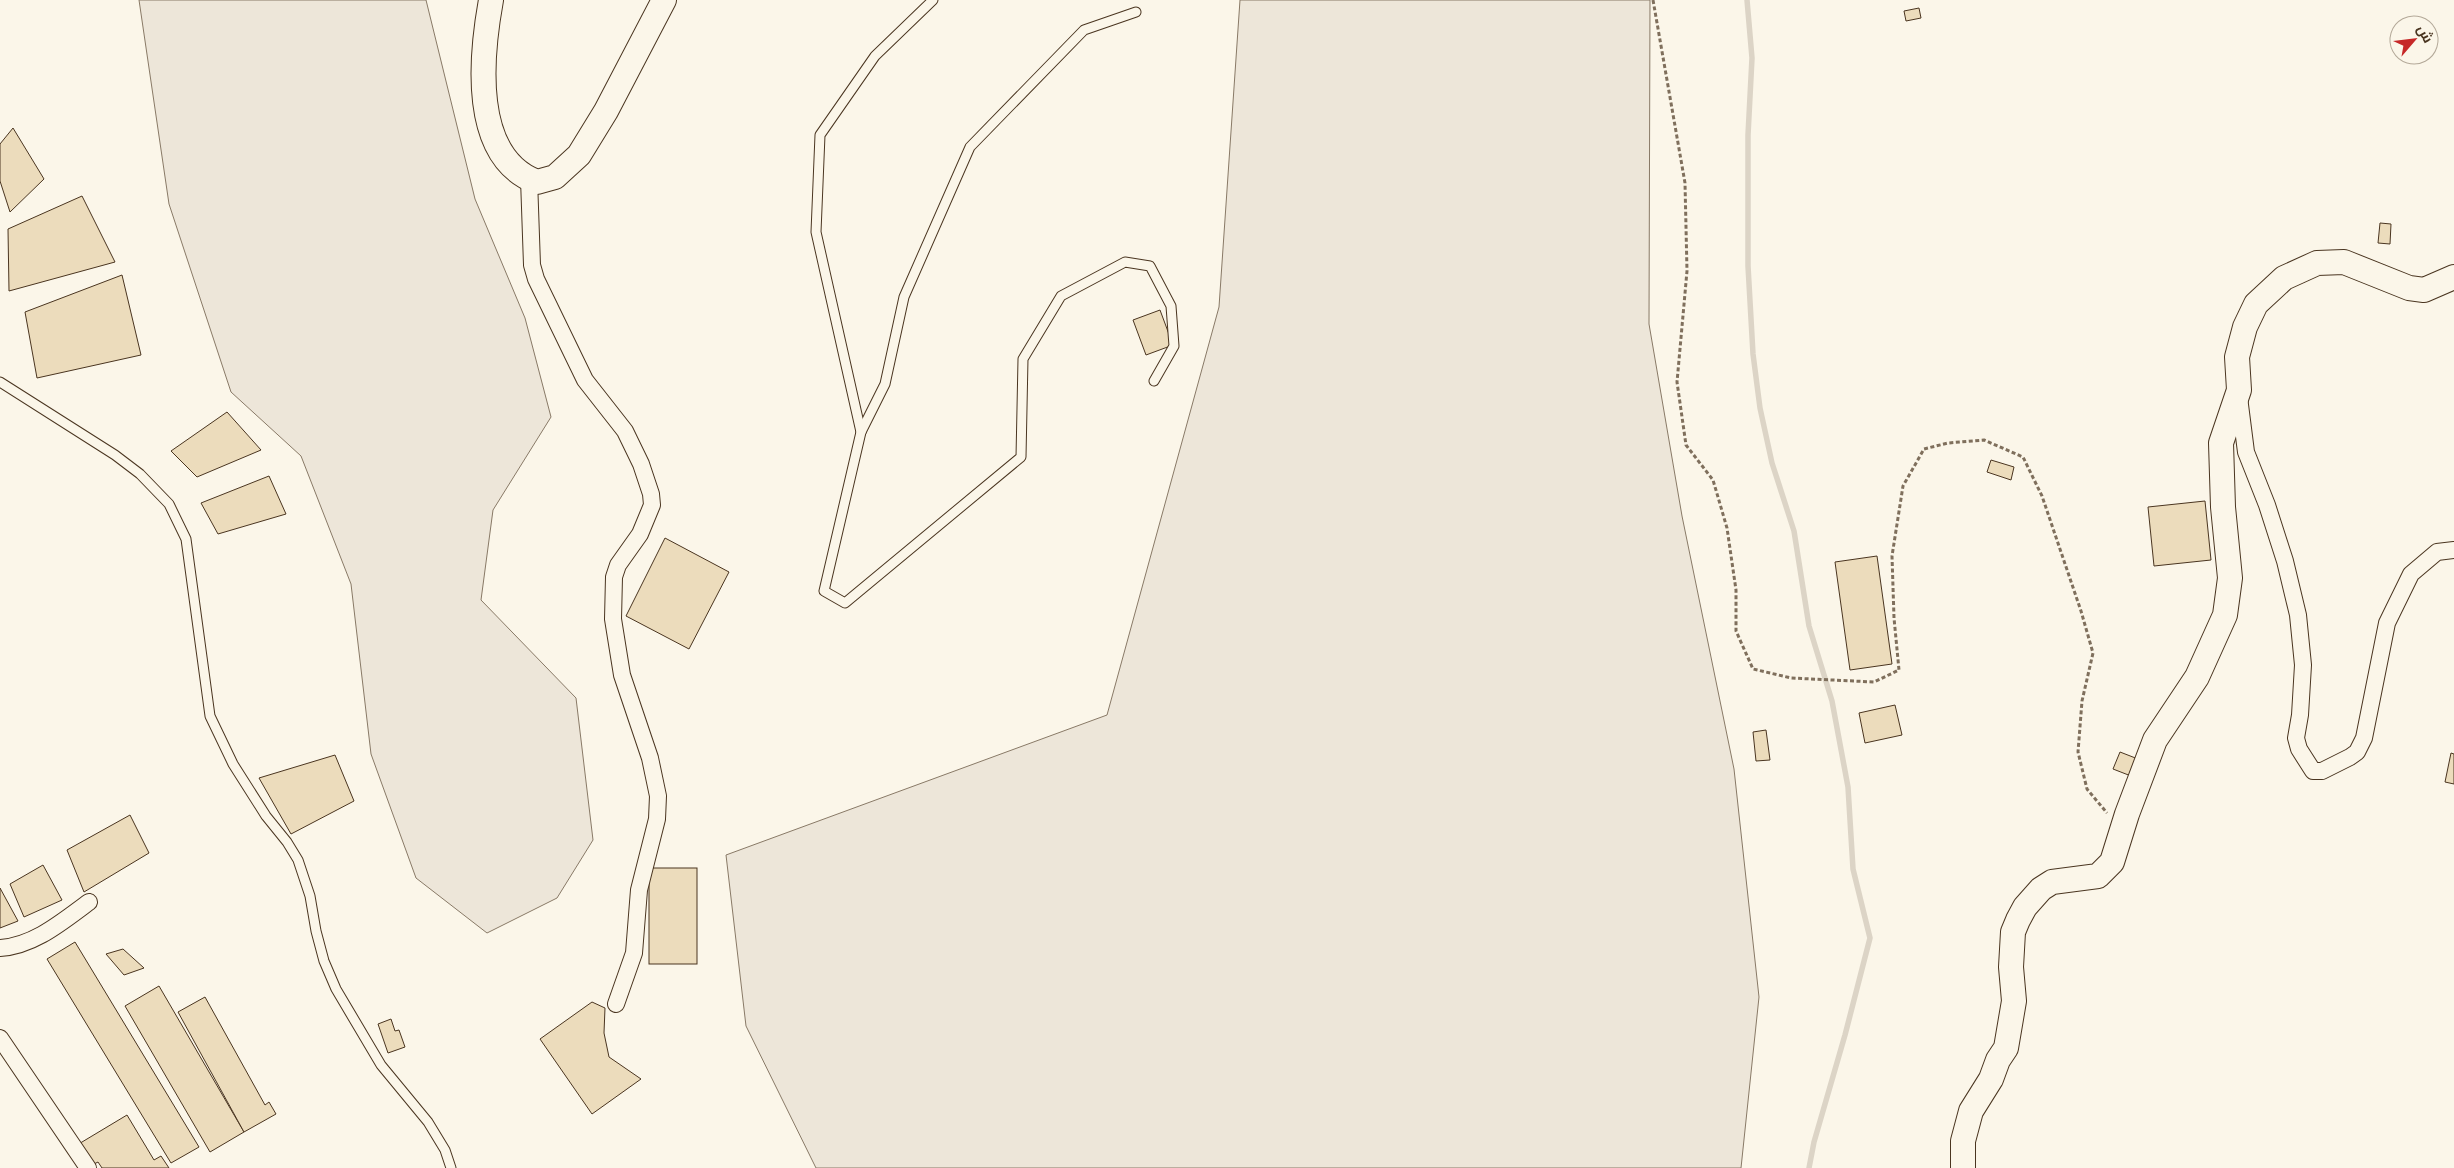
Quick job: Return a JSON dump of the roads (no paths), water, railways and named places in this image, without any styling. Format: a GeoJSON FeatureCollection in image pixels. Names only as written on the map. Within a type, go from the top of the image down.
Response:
{"type":"FeatureCollection","features":[{"type":"Feature","properties":{"kind":"street"},"geometry":{"type":"LineString","coordinates":[[491,0],[484,40],[482,78],[488,112],[496,142],[504,156],[514,170],[537,182],[556,177],[579,155],[606,111],[664,0]]}},
{"type":"Feature","properties":{"kind":"street"},"geometry":{"type":"LineString","coordinates":[[529,179],[532,265],[536,279],[585,380],[625,430],[641,464],[651,494],[652,505],[640,534],[618,565],[614,577],[614,634],[622,675],[650,758],[658,796],[657,819],[639,890],[634,953],[616,1004]]}},
{"type":"Feature","properties":{"kind":"street"},"geometry":{"type":"LineString","coordinates":[[2454,277],[2424,290],[2409,288],[2344,262],[2317,263],[2284,278],[2256,304],[2245,327],[2237,357],[2238,390],[2246,452],[2267,505],[2285,561],[2298,615],[2303,665],[2300,715],[2296,738],[2299,749],[2312,771],[2322,772],[2357,752],[2364,738],[2387,623],[2411,574],[2437,552],[2454,550]]}},
{"type":"Feature","properties":{"kind":"street"},"geometry":{"type":"LineString","coordinates":[[1963,1168],[1963,1141],[1971,1111],[1991,1079],[1998,1060],[2006,1048],[2014,1002],[2011,967],[2013,932],[2024,907],[2040,888],[2052,882],[2098,876],[2112,862],[2155,740],[2197,677],[2224,615],[2230,578],[2223,507],[2221,443],[2238,390]]}},
{"type":"Feature","properties":{"kind":"street"},"geometry":{"type":"LineString","coordinates":[[0,948],[25,943],[59,924],[90,902]]}},
{"type":"Feature","properties":{"kind":"street"},"geometry":{"type":"LineString","coordinates":[[0,1038],[88,1168]]}},
{"type":"Feature","properties":{"kind":"lane"},"geometry":{"type":"LineString","coordinates":[[861,432],[816,232],[820,135],[875,56],[933,0]]}},
{"type":"Feature","properties":{"kind":"lane"},"geometry":{"type":"LineString","coordinates":[[1136,12],[1084,30],[970,148],[904,297],[886,384],[861,432],[824,591],[845,603],[1020,457],[1023,359],[1061,296],[1125,262],[1150,266],[1171,306],[1174,346],[1154,381]]}},
{"type":"Feature","properties":{"kind":"lane"},"geometry":{"type":"LineString","coordinates":[[0,382],[140,474],[158,490],[179,520],[186,539],[210,716],[233,764],[266,816],[287,842],[298,860],[310,896],[316,931],[324,961],[336,989],[381,1065],[428,1122],[445,1150],[451,1168]]}},
{"type":"Feature","properties":{"kind":"waterway"},"geometry":{"type":"LineString","coordinates":[[1747,0],[1752,58],[1748,135],[1748,266],[1753,354],[1760,408],[1772,463],[1794,531],[1809,626],[1832,701],[1848,787],[1853,869],[1870,938],[1845,1035],[1814,1142],[1809,1168]]}}]}
